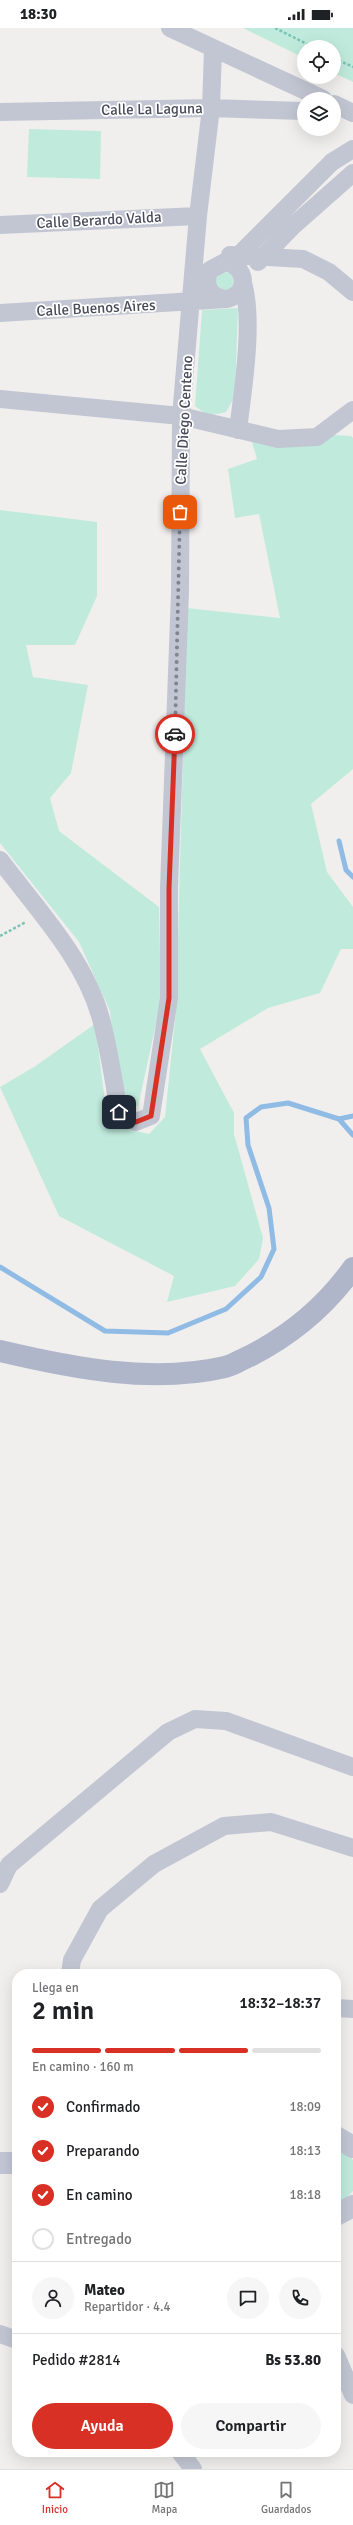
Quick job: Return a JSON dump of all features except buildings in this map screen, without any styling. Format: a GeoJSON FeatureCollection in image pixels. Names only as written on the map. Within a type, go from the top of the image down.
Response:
{"type":"FeatureCollection","features":[{"type":"Feature","properties":{"kind":"main road"},"geometry":{"type":"LineString","coordinates":[[0,1351],[63,1366],[172,1375],[227,1367],[279,1342],[335,1294],[353,1268]]}},
{"type":"Feature","properties":{"kind":"street"},"geometry":{"type":"LineString","coordinates":[[170,28],[308,92]]}},
{"type":"Feature","properties":{"kind":"street","name":"Calle Diego Centeno"},"geometry":{"type":"LineString","coordinates":[[40,912],[63,943],[85,981],[101,1018],[119,1112],[136,1122],[151,1116],[169,998],[169,888],[179,600],[181,416],[192,302],[198,216],[211,108],[213,49]]}},
{"type":"Feature","properties":{"kind":"street"},"geometry":{"type":"LineString","coordinates":[[341,107],[353,113]]}},
{"type":"Feature","properties":{"kind":"street","name":"Calle La Laguna"},"geometry":{"type":"LineString","coordinates":[[0,112],[211,108],[297,111]]}},
{"type":"Feature","properties":{"kind":"street"},"geometry":{"type":"LineString","coordinates":[[341,113],[353,113]]}},
{"type":"Feature","properties":{"kind":"street"},"geometry":{"type":"LineString","coordinates":[[235,259],[332,162],[353,149]]}},
{"type":"Feature","properties":{"kind":"street"},"geometry":{"type":"LineString","coordinates":[[207,275],[207,286],[210,292],[220,298],[227,299],[238,294],[243,280],[262,257],[293,226],[353,173]]}},
{"type":"Feature","properties":{"kind":"street","name":"Calle Berardo Valda"},"geometry":{"type":"LineString","coordinates":[[0,225],[198,216]]}},
{"type":"Feature","properties":{"kind":"street"},"geometry":{"type":"LineString","coordinates":[[196,254],[235,259]]}},
{"type":"Feature","properties":{"kind":"street"},"geometry":{"type":"LineString","coordinates":[[192,302],[210,270],[219,263],[235,259],[262,257],[304,259],[329,272],[353,292]]}},
{"type":"Feature","properties":{"kind":"street"},"geometry":{"type":"LineString","coordinates":[[235,259],[236,266],[243,280],[248,297],[245,365],[238,430]]}},
{"type":"Feature","properties":{"kind":"street","name":"Calle Buenos Aires"},"geometry":{"type":"LineString","coordinates":[[0,313],[227,299]]}},
{"type":"Feature","properties":{"kind":"street"},"geometry":{"type":"LineString","coordinates":[[0,399],[181,416],[278,439],[317,437],[353,410]]}},
{"type":"Feature","properties":{"kind":"street"},"geometry":{"type":"LineString","coordinates":[[0,860],[40,912]]}},
{"type":"Feature","properties":{"kind":"street"},"geometry":{"type":"LineString","coordinates":[[0,1884],[9,1865],[168,1732],[195,1719],[226,1721],[353,1767]]}},
{"type":"Feature","properties":{"kind":"street"},"geometry":{"type":"LineString","coordinates":[[71,1969],[72,1960],[100,1909],[154,1864],[224,1826],[271,1822],[353,1848]]}},
{"type":"Feature","properties":{"kind":"street"},"geometry":{"type":"LineString","coordinates":[[341,2008],[353,2009]]}},
{"type":"Feature","properties":{"kind":"street"},"geometry":{"type":"LineString","coordinates":[[341,2140],[353,2147]]}},
{"type":"Feature","properties":{"kind":"street"},"geometry":{"type":"LineString","coordinates":[[0,2163],[12,2163]]}},
{"type":"Feature","properties":{"kind":"street"},"geometry":{"type":"LineString","coordinates":[[341,2212],[353,2206]]}},
{"type":"Feature","properties":{"kind":"street"},"geometry":{"type":"LineString","coordinates":[[0,2334],[12,2338]]}},
{"type":"Feature","properties":{"kind":"street"},"geometry":{"type":"LineString","coordinates":[[342,2356],[353,2395]]}},
{"type":"Feature","properties":{"kind":"street"},"geometry":{"type":"LineString","coordinates":[[184,2457],[193,2469]]}},
{"type":"Feature","properties":{"kind":"path"},"geometry":{"type":"LineString","coordinates":[[275,28],[299,40]]}},
{"type":"Feature","properties":{"kind":"path"},"geometry":{"type":"LineString","coordinates":[[341,61],[353,67]]}},
{"type":"Feature","properties":{"kind":"path"},"geometry":{"type":"LineString","coordinates":[[0,936],[18,928],[40,912]]}},
{"type":"Feature","properties":{"kind":"green space"},"geometry":{"type":"Polygon","coordinates":[[[243,28],[353,28],[353,82],[341,76],[341,40],[297,40],[297,55],[243,28]]]}},
{"type":"Feature","properties":{"kind":"green space"},"geometry":{"type":"Polygon","coordinates":[[[29,129],[101,131],[100,179],[27,177],[29,129]]]}},
{"type":"Feature","properties":{"kind":"green space"},"geometry":{"type":"Polygon","coordinates":[[[225,272],[229,273],[233,277],[233,285],[229,289],[225,290],[221,289],[217,285],[216,281],[217,277],[221,273],[225,272]]]}},
{"type":"Feature","properties":{"kind":"green space"},"geometry":{"type":"Polygon","coordinates":[[[238,308],[235,396],[226,412],[209,414],[195,406],[202,310],[238,308]]]}},
{"type":"Feature","properties":{"kind":"green space"},"geometry":{"type":"Polygon","coordinates":[[[248,429],[351,436],[353,438],[353,769],[311,804],[327,872],[353,907],[353,949],[341,949],[320,993],[268,1008],[200,1049],[234,1113],[234,1134],[263,1238],[259,1259],[235,1286],[167,1302],[174,1276],[59,1216],[0,1087],[34,1067],[95,1024],[106,1109],[127,1129],[149,1134],[165,1117],[176,1010],[187,608],[280,618],[259,514],[235,518],[228,469],[257,459],[248,429]]]}},
{"type":"Feature","properties":{"kind":"green space"},"geometry":{"type":"Polygon","coordinates":[[[0,510],[97,522],[97,596],[75,645],[26,645],[33,677],[88,685],[71,773],[50,798],[59,831],[159,907],[161,1000],[138,1107],[118,1086],[110,1011],[79,942],[0,843],[0,510]]]}},
{"type":"Feature","properties":{"kind":"green space"},"geometry":{"type":"Polygon","coordinates":[[[341,2150],[347,2153],[353,2160],[353,2191],[341,2202],[341,2150]]]}},
{"type":"Feature","properties":{"kind":"waterway"},"geometry":{"type":"LineString","coordinates":[[339,841],[346,870],[353,877]]}},
{"type":"Feature","properties":{"kind":"waterway"},"geometry":{"type":"LineString","coordinates":[[0,1267],[105,1331],[168,1333],[226,1309],[261,1277],[274,1249],[269,1208],[248,1145],[246,1118],[261,1107],[288,1103],[339,1119],[353,1135]]}},
{"type":"Feature","properties":{"kind":"waterway"},"geometry":{"type":"LineString","coordinates":[[339,1119],[353,1116]]}},
{"type":"Feature","properties":{"kind":"way so far"},"geometry":{"type":"LineString","coordinates":[[175,734],[180,592],[180,512]]}},
{"type":"Feature","properties":{"kind":"route"},"geometry":{"type":"LineString","coordinates":[[119,1112],[136,1122],[151,1116],[169,998],[169,888],[175,734]]}}]}
